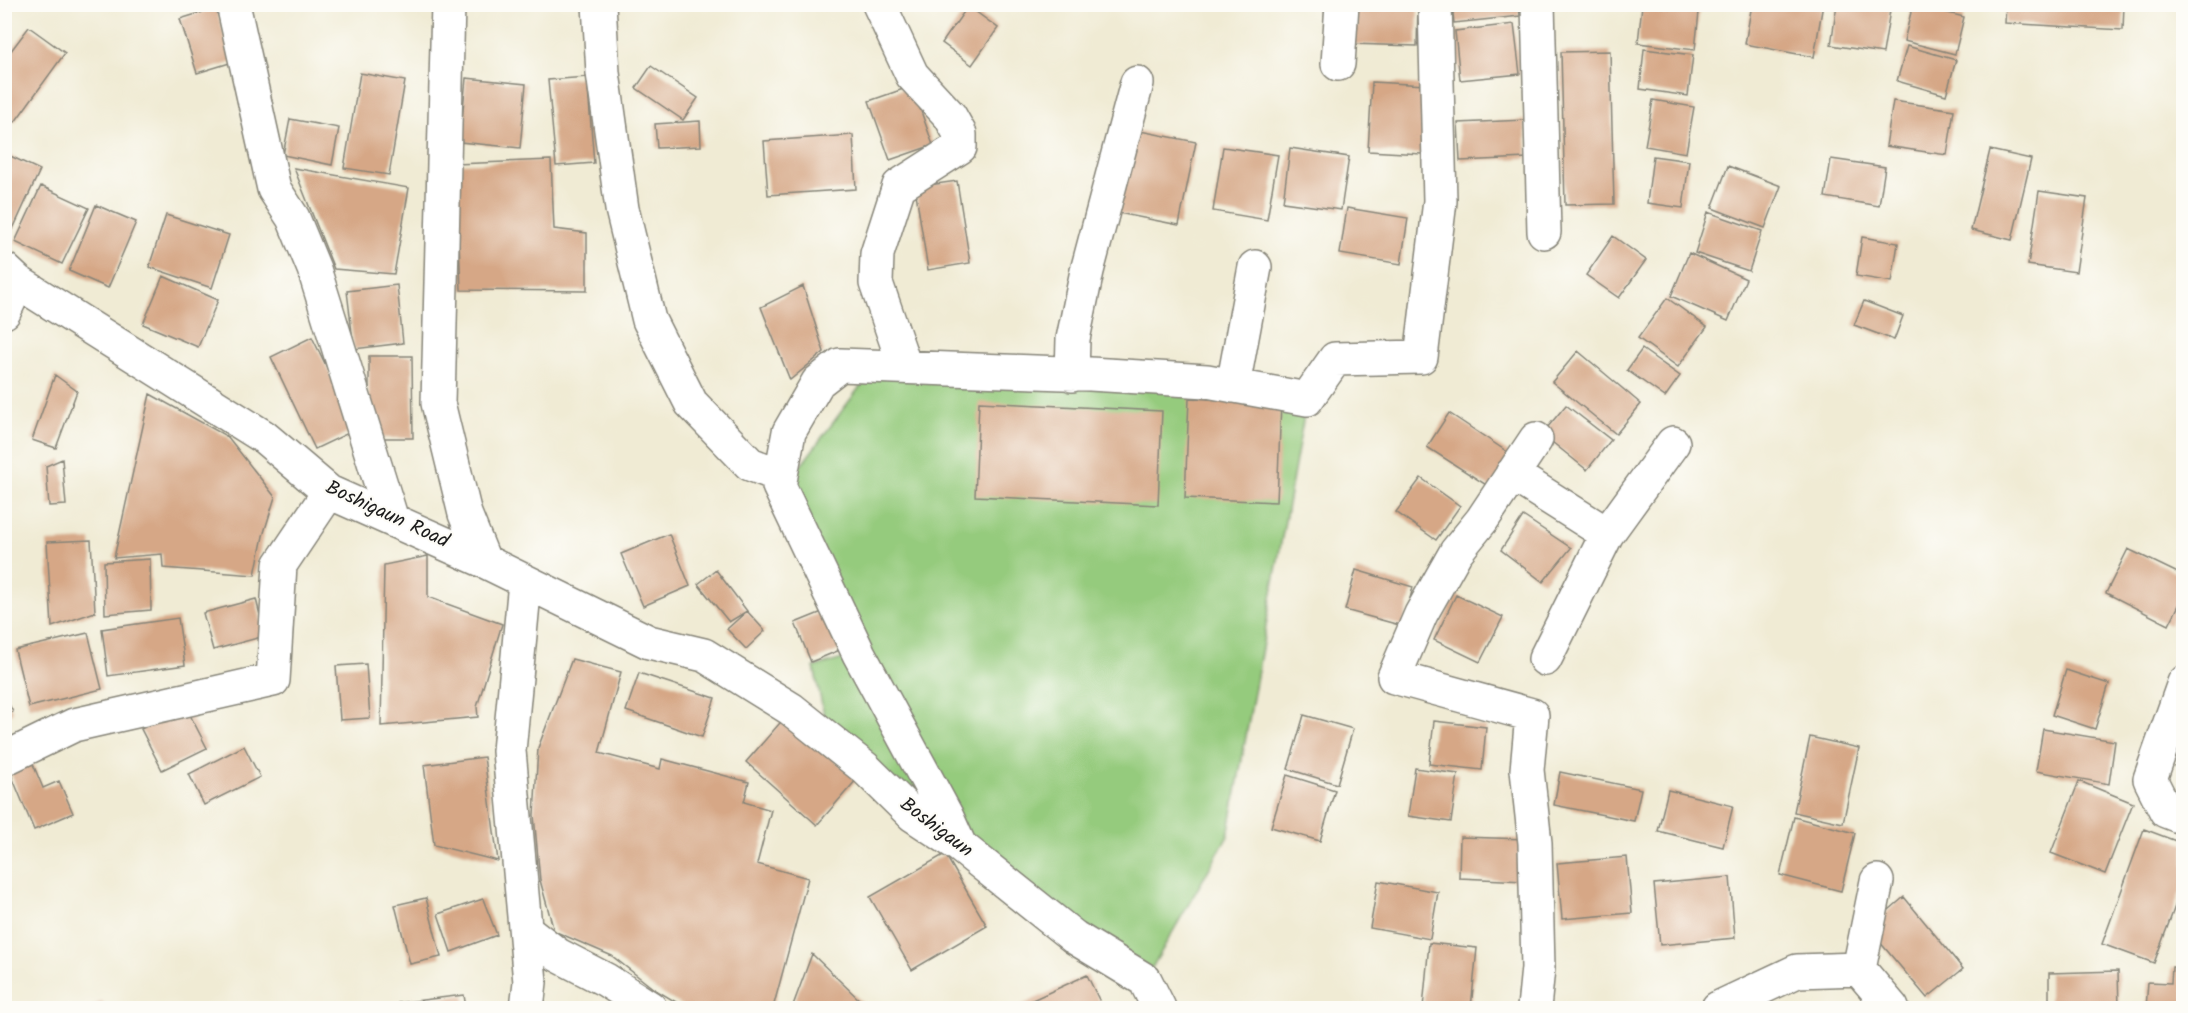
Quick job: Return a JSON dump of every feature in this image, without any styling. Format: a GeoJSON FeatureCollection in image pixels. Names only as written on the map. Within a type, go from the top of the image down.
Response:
{"type":"FeatureCollection","features":[{"type":"Feature","properties":{"kind":"street"},"geometry":{"type":"LineString","coordinates":[[233,4],[274,189],[293,219],[314,269],[392,520]]}},
{"type":"Feature","properties":{"kind":"street"},"geometry":{"type":"LineString","coordinates":[[448,4],[438,403],[465,514],[484,561]]}},
{"type":"Feature","properties":{"kind":"street"},"geometry":{"type":"LineString","coordinates":[[599,4],[603,73],[622,209],[649,320],[691,403],[750,464],[781,476]]}},
{"type":"Feature","properties":{"kind":"street"},"geometry":{"type":"LineString","coordinates":[[879,4],[912,75],[950,116],[960,134],[960,147],[939,158],[899,186],[877,254],[876,283],[905,367]]}},
{"type":"Feature","properties":{"kind":"street"},"geometry":{"type":"LineString","coordinates":[[1338,64],[1342,4]]}},
{"type":"Feature","properties":{"kind":"street"},"geometry":{"type":"LineString","coordinates":[[960,846],[946,815],[854,644],[779,486],[789,432],[818,382],[840,366],[1090,374],[1207,381],[1307,399],[1335,359],[1421,357],[1440,201],[1435,4]]}},
{"type":"Feature","properties":{"kind":"street"},"geometry":{"type":"LineString","coordinates":[[1538,4],[1544,232]]}},
{"type":"Feature","properties":{"kind":"street"},"geometry":{"type":"LineString","coordinates":[[1072,375],[1073,339],[1085,282],[1137,83]]}},
{"type":"Feature","properties":{"kind":"street"},"geometry":{"type":"LineString","coordinates":[[1233,386],[1255,267]]}},
{"type":"Feature","properties":{"kind":"street"},"geometry":{"type":"LineString","coordinates":[[4,312],[11,275]]}},
{"type":"Feature","properties":{"kind":"street","name":"Boshigaun Road"},"geometry":{"type":"LineString","coordinates":[[11,275],[264,437],[329,492],[484,561],[649,642],[704,655]]}},
{"type":"Feature","properties":{"kind":"street"},"geometry":{"type":"LineString","coordinates":[[1534,1008],[1538,968],[1535,843],[1527,770],[1532,715],[1394,678],[1421,614],[1456,552],[1482,520],[1536,439]]}},
{"type":"Feature","properties":{"kind":"street"},"geometry":{"type":"LineString","coordinates":[[1545,659],[1607,534],[1673,443]]}},
{"type":"Feature","properties":{"kind":"street"},"geometry":{"type":"LineString","coordinates":[[1512,474],[1607,534]]}},
{"type":"Feature","properties":{"kind":"street"},"geometry":{"type":"LineString","coordinates":[[4,759],[74,725],[273,680],[280,565],[329,492]]}},
{"type":"Feature","properties":{"kind":"street"},"geometry":{"type":"LineString","coordinates":[[525,582],[509,752],[534,1000]]}},
{"type":"Feature","properties":{"kind":"street","name":"Boshigaun"},"geometry":{"type":"LineString","coordinates":[[704,655],[791,709],[865,768],[913,815],[960,846],[1074,937],[1145,980],[1159,1008]]}},
{"type":"Feature","properties":{"kind":"street"},"geometry":{"type":"LineString","coordinates":[[2184,683],[2150,779],[2166,811],[2184,818]]}},
{"type":"Feature","properties":{"kind":"street"},"geometry":{"type":"LineString","coordinates":[[1859,969],[1877,881]]}},
{"type":"Feature","properties":{"kind":"street"},"geometry":{"type":"LineString","coordinates":[[526,930],[558,955],[606,980],[650,1008]]}},
{"type":"Feature","properties":{"kind":"street"},"geometry":{"type":"LineString","coordinates":[[1719,1008],[1797,971],[1859,969]]}},
{"type":"Feature","properties":{"kind":"street"},"geometry":{"type":"LineString","coordinates":[[1859,969],[1892,1008]]}},
{"type":"Feature","properties":{"kind":"green space"},"geometry":{"type":"Polygon","coordinates":[[[874,368],[1307,399],[1228,836],[1145,980],[831,749],[814,667],[854,656],[784,488],[874,368]]]}},
{"type":"Feature","properties":{"kind":"building"},"geometry":{"type":"Polygon","coordinates":[[[1351,4],[1418,4],[1417,46],[1350,44],[1351,4]]]}},
{"type":"Feature","properties":{"kind":"building"},"geometry":{"type":"Polygon","coordinates":[[[1452,4],[1519,4],[1520,16],[1454,23],[1452,4]]]}},
{"type":"Feature","properties":{"kind":"building"},"geometry":{"type":"Polygon","coordinates":[[[1752,4],[1823,4],[1814,57],[1745,44],[1752,4]]]}},
{"type":"Feature","properties":{"kind":"building"},"geometry":{"type":"Polygon","coordinates":[[[1837,4],[1891,4],[1883,53],[1831,45],[1837,4]]]}},
{"type":"Feature","properties":{"kind":"building"},"geometry":{"type":"Polygon","coordinates":[[[1913,4],[1964,17],[1955,54],[1904,41],[1913,4]]]}},
{"type":"Feature","properties":{"kind":"building"},"geometry":{"type":"Polygon","coordinates":[[[2006,4],[2124,4],[2123,30],[2005,23],[2006,4]]]}},
{"type":"Feature","properties":{"kind":"building"},"geometry":{"type":"Polygon","coordinates":[[[1642,5],[1699,12],[1695,50],[1638,43],[1642,5]]]}},
{"type":"Feature","properties":{"kind":"building"},"geometry":{"type":"Polygon","coordinates":[[[968,6],[998,28],[972,65],[942,43],[968,6]]]}},
{"type":"Feature","properties":{"kind":"building"},"geometry":{"type":"Polygon","coordinates":[[[216,8],[233,62],[197,73],[180,19],[216,8]]]}},
{"type":"Feature","properties":{"kind":"building"},"geometry":{"type":"Polygon","coordinates":[[[1514,24],[1520,74],[1460,80],[1455,31],[1514,24]]]}},
{"type":"Feature","properties":{"kind":"building"},"geometry":{"type":"Polygon","coordinates":[[[29,27],[65,53],[15,122],[4,114],[4,60],[29,27]]]}},
{"type":"Feature","properties":{"kind":"building"},"geometry":{"type":"Polygon","coordinates":[[[1907,46],[1956,60],[1946,95],[1897,81],[1907,46]]]}},
{"type":"Feature","properties":{"kind":"building"},"geometry":{"type":"Polygon","coordinates":[[[1644,49],[1693,55],[1688,96],[1640,89],[1644,49]]]}},
{"type":"Feature","properties":{"kind":"building"},"geometry":{"type":"Polygon","coordinates":[[[1610,51],[1614,204],[1565,205],[1561,52],[1610,51]]]}},
{"type":"Feature","properties":{"kind":"building"},"geometry":{"type":"Polygon","coordinates":[[[651,66],[698,98],[683,120],[636,88],[651,66]]]}},
{"type":"Feature","properties":{"kind":"building"},"geometry":{"type":"Polygon","coordinates":[[[360,73],[405,81],[389,175],[344,168],[360,73]]]}},
{"type":"Feature","properties":{"kind":"building"},"geometry":{"type":"Polygon","coordinates":[[[587,77],[594,163],[556,166],[548,80],[587,77]]]}},
{"type":"Feature","properties":{"kind":"building"},"geometry":{"type":"Polygon","coordinates":[[[466,78],[526,84],[520,148],[460,142],[466,78]]]}},
{"type":"Feature","properties":{"kind":"building"},"geometry":{"type":"Polygon","coordinates":[[[1372,82],[1426,85],[1422,154],[1368,151],[1372,82]]]}},
{"type":"Feature","properties":{"kind":"building"},"geometry":{"type":"Polygon","coordinates":[[[912,86],[933,145],[890,160],[869,101],[912,86]]]}},
{"type":"Feature","properties":{"kind":"building"},"geometry":{"type":"Polygon","coordinates":[[[1653,100],[1694,107],[1686,153],[1645,146],[1653,100]]]}},
{"type":"Feature","properties":{"kind":"building"},"geometry":{"type":"Polygon","coordinates":[[[1893,101],[1954,110],[1947,155],[1886,146],[1893,101]]]}},
{"type":"Feature","properties":{"kind":"building"},"geometry":{"type":"Polygon","coordinates":[[[290,119],[339,128],[332,165],[283,155],[290,119]]]}},
{"type":"Feature","properties":{"kind":"building"},"geometry":{"type":"Polygon","coordinates":[[[1525,120],[1527,158],[1460,161],[1458,123],[1525,120]]]}},
{"type":"Feature","properties":{"kind":"building"},"geometry":{"type":"Polygon","coordinates":[[[700,121],[701,146],[657,148],[655,124],[700,121]]]}},
{"type":"Feature","properties":{"kind":"building"},"geometry":{"type":"Polygon","coordinates":[[[1135,130],[1196,142],[1179,225],[1118,213],[1135,130]]]}},
{"type":"Feature","properties":{"kind":"building"},"geometry":{"type":"Polygon","coordinates":[[[853,135],[856,189],[768,195],[764,141],[853,135]]]}},
{"type":"Feature","properties":{"kind":"building"},"geometry":{"type":"Polygon","coordinates":[[[1223,147],[1278,155],[1267,220],[1213,211],[1223,147]]]}},
{"type":"Feature","properties":{"kind":"building"},"geometry":{"type":"Polygon","coordinates":[[[1290,148],[1349,157],[1341,210],[1283,202],[1290,148]]]}},
{"type":"Feature","properties":{"kind":"building"},"geometry":{"type":"Polygon","coordinates":[[[1990,150],[2031,159],[2012,240],[1971,230],[1990,150]]]}},
{"type":"Feature","properties":{"kind":"building"},"geometry":{"type":"Polygon","coordinates":[[[4,153],[40,170],[13,229],[4,225],[4,153]]]}},
{"type":"Feature","properties":{"kind":"building"},"geometry":{"type":"Polygon","coordinates":[[[1653,156],[1689,161],[1683,208],[1647,203],[1653,156]]]}},
{"type":"Feature","properties":{"kind":"building"},"geometry":{"type":"Polygon","coordinates":[[[1831,159],[1885,167],[1879,206],[1825,197],[1831,159]]]}},
{"type":"Feature","properties":{"kind":"building"},"geometry":{"type":"Polygon","coordinates":[[[551,160],[554,229],[587,233],[587,291],[461,290],[456,164],[551,160]]]}},
{"type":"Feature","properties":{"kind":"building"},"geometry":{"type":"Polygon","coordinates":[[[1728,166],[1781,186],[1765,228],[1712,208],[1728,166]]]}},
{"type":"Feature","properties":{"kind":"building"},"geometry":{"type":"Polygon","coordinates":[[[294,168],[409,188],[394,274],[334,269],[294,168]]]}},
{"type":"Feature","properties":{"kind":"building"},"geometry":{"type":"Polygon","coordinates":[[[957,181],[970,263],[928,270],[915,187],[957,181]]]}},
{"type":"Feature","properties":{"kind":"building"},"geometry":{"type":"Polygon","coordinates":[[[41,186],[89,208],[62,264],[15,242],[41,186]]]}},
{"type":"Feature","properties":{"kind":"building"},"geometry":{"type":"Polygon","coordinates":[[[2039,191],[2087,198],[2076,272],[2028,265],[2039,191]]]}},
{"type":"Feature","properties":{"kind":"building"},"geometry":{"type":"Polygon","coordinates":[[[96,205],[136,222],[108,288],[69,271],[96,205]]]}},
{"type":"Feature","properties":{"kind":"building"},"geometry":{"type":"Polygon","coordinates":[[[1347,208],[1408,218],[1401,264],[1340,254],[1347,208]]]}},
{"type":"Feature","properties":{"kind":"building"},"geometry":{"type":"Polygon","coordinates":[[[1708,212],[1762,231],[1749,271],[1695,253],[1708,212]]]}},
{"type":"Feature","properties":{"kind":"building"},"geometry":{"type":"Polygon","coordinates":[[[166,215],[229,235],[212,288],[149,267],[166,215]]]}},
{"type":"Feature","properties":{"kind":"building"},"geometry":{"type":"Polygon","coordinates":[[[1613,236],[1646,260],[1619,298],[1586,275],[1613,236]]]}},
{"type":"Feature","properties":{"kind":"building"},"geometry":{"type":"Polygon","coordinates":[[[1862,237],[1898,243],[1892,282],[1856,276],[1862,237]]]}},
{"type":"Feature","properties":{"kind":"building"},"geometry":{"type":"Polygon","coordinates":[[[1689,253],[1746,279],[1728,321],[1671,296],[1689,253]]]}},
{"type":"Feature","properties":{"kind":"building"},"geometry":{"type":"Polygon","coordinates":[[[163,276],[218,300],[198,347],[143,324],[163,276]]]}},
{"type":"Feature","properties":{"kind":"building"},"geometry":{"type":"Polygon","coordinates":[[[397,285],[403,343],[354,349],[347,291],[397,285]]]}},
{"type":"Feature","properties":{"kind":"building"},"geometry":{"type":"Polygon","coordinates":[[[803,286],[824,352],[790,380],[761,307],[803,286]]]}},
{"type":"Feature","properties":{"kind":"building"},"geometry":{"type":"Polygon","coordinates":[[[1667,298],[1707,327],[1678,367],[1638,338],[1667,298]]]}},
{"type":"Feature","properties":{"kind":"building"},"geometry":{"type":"Polygon","coordinates":[[[1864,301],[1903,316],[1894,340],[1854,325],[1864,301]]]}},
{"type":"Feature","properties":{"kind":"building"},"geometry":{"type":"Polygon","coordinates":[[[312,337],[357,429],[315,449],[271,357],[312,337]]]}},
{"type":"Feature","properties":{"kind":"building"},"geometry":{"type":"Polygon","coordinates":[[[1642,349],[1680,376],[1665,397],[1627,370],[1642,349]]]}},
{"type":"Feature","properties":{"kind":"building"},"geometry":{"type":"Polygon","coordinates":[[[1578,351],[1641,404],[1616,434],[1552,382],[1578,351]]]}},
{"type":"Feature","properties":{"kind":"building"},"geometry":{"type":"Polygon","coordinates":[[[369,356],[412,356],[413,438],[369,438],[369,356]]]}},
{"type":"Feature","properties":{"kind":"building"},"geometry":{"type":"Polygon","coordinates":[[[55,375],[77,391],[56,448],[32,440],[55,375]]]}},
{"type":"Feature","properties":{"kind":"building"},"geometry":{"type":"Polygon","coordinates":[[[150,394],[228,437],[275,497],[263,536],[255,575],[163,568],[162,554],[114,558],[150,394]]]}},
{"type":"Feature","properties":{"kind":"building"},"geometry":{"type":"Polygon","coordinates":[[[1189,398],[1281,403],[1277,502],[1185,498],[1189,398]]]}},
{"type":"Feature","properties":{"kind":"building"},"geometry":{"type":"Polygon","coordinates":[[[979,402],[1162,411],[1158,505],[975,496],[979,402]]]}},
{"type":"Feature","properties":{"kind":"building"},"geometry":{"type":"Polygon","coordinates":[[[1566,405],[1611,440],[1587,470],[1542,434],[1566,405]]]}},
{"type":"Feature","properties":{"kind":"building"},"geometry":{"type":"Polygon","coordinates":[[[1449,413],[1515,457],[1494,490],[1427,447],[1449,413]]]}},
{"type":"Feature","properties":{"kind":"building"},"geometry":{"type":"Polygon","coordinates":[[[62,459],[66,505],[49,506],[46,466],[62,459]]]}},
{"type":"Feature","properties":{"kind":"building"},"geometry":{"type":"Polygon","coordinates":[[[1421,478],[1460,506],[1436,540],[1396,512],[1421,478]]]}},
{"type":"Feature","properties":{"kind":"building"},"geometry":{"type":"Polygon","coordinates":[[[1523,516],[1571,548],[1543,582],[1501,550],[1523,516]]]}},
{"type":"Feature","properties":{"kind":"building"},"geometry":{"type":"Polygon","coordinates":[[[669,534],[690,586],[643,606],[621,554],[669,534]]]}},
{"type":"Feature","properties":{"kind":"building"},"geometry":{"type":"Polygon","coordinates":[[[91,540],[95,612],[52,627],[47,542],[91,540]]]}},
{"type":"Feature","properties":{"kind":"building"},"geometry":{"type":"Polygon","coordinates":[[[2128,549],[2184,576],[2184,595],[2169,625],[2106,593],[2128,549]]]}},
{"type":"Feature","properties":{"kind":"building"},"geometry":{"type":"Polygon","coordinates":[[[428,556],[428,597],[502,624],[477,707],[478,717],[381,726],[384,565],[428,556]]]}},
{"type":"Feature","properties":{"kind":"building"},"geometry":{"type":"Polygon","coordinates":[[[150,559],[151,610],[105,614],[104,562],[150,559]]]}},
{"type":"Feature","properties":{"kind":"building"},"geometry":{"type":"Polygon","coordinates":[[[716,570],[747,611],[729,622],[698,584],[716,570]]]}},
{"type":"Feature","properties":{"kind":"building"},"geometry":{"type":"Polygon","coordinates":[[[1356,570],[1413,587],[1403,626],[1345,610],[1356,570]]]}},
{"type":"Feature","properties":{"kind":"building"},"geometry":{"type":"Polygon","coordinates":[[[1456,595],[1503,617],[1480,662],[1434,640],[1456,595]]]}},
{"type":"Feature","properties":{"kind":"building"},"geometry":{"type":"Polygon","coordinates":[[[256,599],[265,636],[213,650],[203,613],[256,599]]]}},
{"type":"Feature","properties":{"kind":"building"},"geometry":{"type":"Polygon","coordinates":[[[832,608],[847,647],[811,662],[795,623],[832,608]]]}},
{"type":"Feature","properties":{"kind":"building"},"geometry":{"type":"Polygon","coordinates":[[[747,611],[765,631],[746,649],[727,629],[747,611]]]}},
{"type":"Feature","properties":{"kind":"building"},"geometry":{"type":"Polygon","coordinates":[[[178,618],[185,665],[108,676],[102,629],[178,618]]]}},
{"type":"Feature","properties":{"kind":"building"},"geometry":{"type":"Polygon","coordinates":[[[88,633],[102,689],[29,707],[15,650],[88,633]]]}},
{"type":"Feature","properties":{"kind":"building"},"geometry":{"type":"Polygon","coordinates":[[[572,659],[621,672],[599,753],[660,769],[662,759],[749,782],[744,802],[771,810],[757,864],[808,878],[773,1008],[686,1008],[654,989],[612,956],[554,931],[540,880],[534,815],[538,748],[572,659]]]}},
{"type":"Feature","properties":{"kind":"building"},"geometry":{"type":"Polygon","coordinates":[[[366,664],[370,718],[340,720],[336,666],[366,664]]]}},
{"type":"Feature","properties":{"kind":"building"},"geometry":{"type":"Polygon","coordinates":[[[2066,670],[2109,684],[2095,729],[2052,715],[2066,670]]]}},
{"type":"Feature","properties":{"kind":"building"},"geometry":{"type":"Polygon","coordinates":[[[639,673],[715,698],[702,737],[626,711],[639,673]]]}},
{"type":"Feature","properties":{"kind":"building"},"geometry":{"type":"Polygon","coordinates":[[[4,695],[13,712],[4,716],[4,695]]]}},
{"type":"Feature","properties":{"kind":"building"},"geometry":{"type":"Polygon","coordinates":[[[186,707],[207,748],[162,770],[141,729],[186,707]]]}},
{"type":"Feature","properties":{"kind":"building"},"geometry":{"type":"Polygon","coordinates":[[[1304,715],[1353,729],[1337,784],[1288,769],[1304,715]]]}},
{"type":"Feature","properties":{"kind":"building"},"geometry":{"type":"Polygon","coordinates":[[[786,716],[857,779],[817,825],[746,762],[786,716]]]}},
{"type":"Feature","properties":{"kind":"building"},"geometry":{"type":"Polygon","coordinates":[[[1434,721],[1486,727],[1482,770],[1429,764],[1434,721]]]}},
{"type":"Feature","properties":{"kind":"building"},"geometry":{"type":"Polygon","coordinates":[[[2043,729],[2115,741],[2109,784],[2036,771],[2043,729]]]}},
{"type":"Feature","properties":{"kind":"building"},"geometry":{"type":"Polygon","coordinates":[[[1810,737],[1859,748],[1843,823],[1794,812],[1810,737]]]}},
{"type":"Feature","properties":{"kind":"building"},"geometry":{"type":"Polygon","coordinates":[[[244,746],[260,777],[204,805],[189,774],[244,746]]]}},
{"type":"Feature","properties":{"kind":"building"},"geometry":{"type":"Polygon","coordinates":[[[30,757],[43,788],[59,781],[73,813],[34,830],[8,767],[30,757]]]}},
{"type":"Feature","properties":{"kind":"building"},"geometry":{"type":"Polygon","coordinates":[[[484,757],[498,861],[434,845],[424,765],[484,757]]]}},
{"type":"Feature","properties":{"kind":"building"},"geometry":{"type":"Polygon","coordinates":[[[1415,768],[1458,774],[1451,822],[1408,816],[1415,768]]]}},
{"type":"Feature","properties":{"kind":"building"},"geometry":{"type":"Polygon","coordinates":[[[1560,772],[1641,789],[1634,821],[1554,805],[1560,772]]]}},
{"type":"Feature","properties":{"kind":"building"},"geometry":{"type":"Polygon","coordinates":[[[1287,775],[1335,790],[1320,841],[1271,827],[1287,775]]]}},
{"type":"Feature","properties":{"kind":"building"},"geometry":{"type":"Polygon","coordinates":[[[2079,781],[2133,803],[2105,874],[2051,853],[2079,781]]]}},
{"type":"Feature","properties":{"kind":"building"},"geometry":{"type":"Polygon","coordinates":[[[1668,790],[1733,806],[1723,847],[1658,831],[1668,790]]]}},
{"type":"Feature","properties":{"kind":"building"},"geometry":{"type":"Polygon","coordinates":[[[1794,817],[1855,833],[1841,891],[1780,875],[1794,817]]]}},
{"type":"Feature","properties":{"kind":"building"},"geometry":{"type":"Polygon","coordinates":[[[2144,829],[2184,844],[2184,882],[2154,963],[2102,944],[2144,829]]]}},
{"type":"Feature","properties":{"kind":"building"},"geometry":{"type":"Polygon","coordinates":[[[1460,837],[1526,839],[1525,881],[1459,878],[1460,837]]]}},
{"type":"Feature","properties":{"kind":"building"},"geometry":{"type":"Polygon","coordinates":[[[945,854],[987,926],[912,970],[870,897],[945,854]]]}},
{"type":"Feature","properties":{"kind":"building"},"geometry":{"type":"Polygon","coordinates":[[[1627,857],[1632,913],[1562,919],[1557,863],[1627,857]]]}},
{"type":"Feature","properties":{"kind":"building"},"geometry":{"type":"Polygon","coordinates":[[[1730,877],[1735,938],[1660,945],[1654,884],[1730,877]]]}},
{"type":"Feature","properties":{"kind":"building"},"geometry":{"type":"Polygon","coordinates":[[[1378,881],[1438,892],[1430,939],[1370,928],[1378,881]]]}},
{"type":"Feature","properties":{"kind":"building"},"geometry":{"type":"Polygon","coordinates":[[[1904,897],[1963,969],[1927,998],[1868,928],[1904,897]]]}},
{"type":"Feature","properties":{"kind":"building"},"geometry":{"type":"Polygon","coordinates":[[[426,898],[441,957],[410,964],[395,905],[426,898]]]}},
{"type":"Feature","properties":{"kind":"building"},"geometry":{"type":"Polygon","coordinates":[[[483,899],[497,935],[451,952],[438,914],[483,899]]]}},
{"type":"Feature","properties":{"kind":"building"},"geometry":{"type":"Polygon","coordinates":[[[2182,909],[2184,909],[2184,950],[2180,950],[2182,909]]]}},
{"type":"Feature","properties":{"kind":"building"},"geometry":{"type":"Polygon","coordinates":[[[1429,943],[1477,948],[1471,1008],[1423,1008],[1429,943]]]}},
{"type":"Feature","properties":{"kind":"building"},"geometry":{"type":"Polygon","coordinates":[[[812,954],[868,1008],[792,1008],[812,954]]]}},
{"type":"Feature","properties":{"kind":"building"},"geometry":{"type":"Polygon","coordinates":[[[2172,967],[2184,967],[2184,1008],[2146,1008],[2148,982],[2171,983],[2172,967]]]}},
{"type":"Feature","properties":{"kind":"building"},"geometry":{"type":"Polygon","coordinates":[[[2118,971],[2119,1008],[2049,1008],[2049,973],[2118,971]]]}},
{"type":"Feature","properties":{"kind":"building"},"geometry":{"type":"Polygon","coordinates":[[[1087,975],[1103,1008],[1015,1008],[1087,975]]]}},
{"type":"Feature","properties":{"kind":"building"},"geometry":{"type":"Polygon","coordinates":[[[464,995],[466,1008],[399,1008],[398,1003],[464,995]]]}},
{"type":"Feature","properties":{"kind":"building"},"geometry":{"type":"Polygon","coordinates":[[[102,1001],[106,1008],[89,1008],[102,1001]]]}}]}
